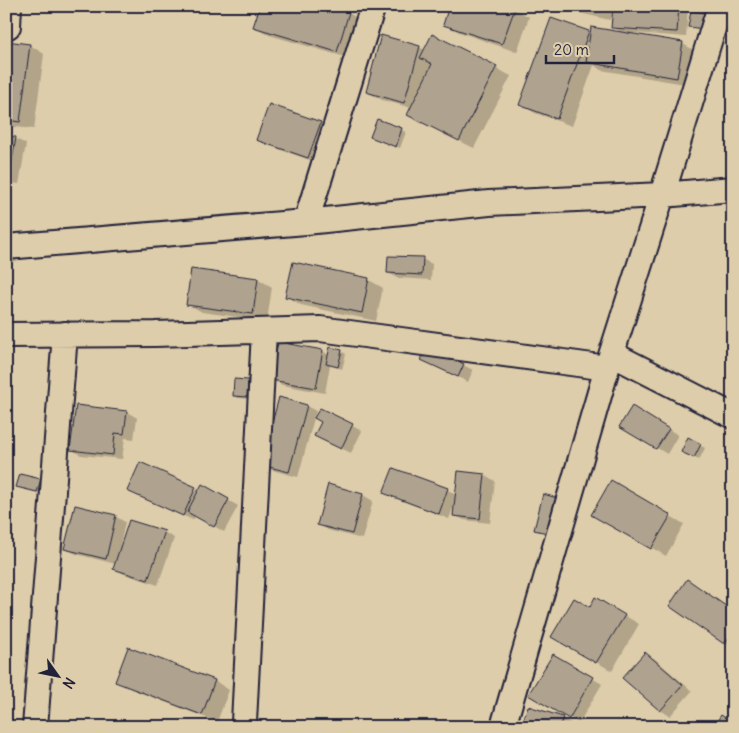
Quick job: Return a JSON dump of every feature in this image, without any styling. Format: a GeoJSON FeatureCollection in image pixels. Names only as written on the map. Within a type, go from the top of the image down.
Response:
{"type":"FeatureCollection","features":[{"type":"Feature","properties":{"kind":"street"},"geometry":{"type":"LineString","coordinates":[[306,222],[373,6]]}},
{"type":"Feature","properties":{"kind":"street"},"geometry":{"type":"LineString","coordinates":[[503,727],[610,361],[720,6]]}},
{"type":"Feature","properties":{"kind":"street"},"geometry":{"type":"LineString","coordinates":[[6,247],[306,222],[489,203],[662,195],[733,189]]}},
{"type":"Feature","properties":{"kind":"street"},"geometry":{"type":"LineString","coordinates":[[6,335],[155,334],[320,329],[610,361],[733,416]]}},
{"type":"Feature","properties":{"kind":"street"},"geometry":{"type":"LineString","coordinates":[[243,727],[264,331]]}},
{"type":"Feature","properties":{"kind":"street"},"geometry":{"type":"LineString","coordinates":[[35,727],[65,334]]}},
{"type":"Feature","properties":{"kind":"building"},"geometry":{"type":"Polygon","coordinates":[[[260,6],[330,6],[349,12],[337,52],[253,27],[260,6]]]}},
{"type":"Feature","properties":{"kind":"building"},"geometry":{"type":"Polygon","coordinates":[[[449,6],[511,6],[515,8],[502,44],[443,25],[449,6]]]}},
{"type":"Feature","properties":{"kind":"building"},"geometry":{"type":"Polygon","coordinates":[[[567,6],[597,6],[596,12],[567,6]]]}},
{"type":"Feature","properties":{"kind":"building"},"geometry":{"type":"Polygon","coordinates":[[[613,6],[679,6],[677,32],[611,28],[613,6]]]}},
{"type":"Feature","properties":{"kind":"building"},"geometry":{"type":"Polygon","coordinates":[[[691,11],[714,14],[712,30],[688,27],[691,11]]]}},
{"type":"Feature","properties":{"kind":"building"},"geometry":{"type":"Polygon","coordinates":[[[551,18],[589,31],[557,119],[519,105],[551,18]]]}},
{"type":"Feature","properties":{"kind":"building"},"geometry":{"type":"Polygon","coordinates":[[[591,27],[683,42],[677,78],[586,62],[591,27]]]}},
{"type":"Feature","properties":{"kind":"building"},"geometry":{"type":"Polygon","coordinates":[[[432,34],[497,66],[459,141],[407,115],[432,64],[420,58],[432,34]]]}},
{"type":"Feature","properties":{"kind":"building"},"geometry":{"type":"Polygon","coordinates":[[[381,35],[420,46],[404,103],[366,92],[381,35]]]}},
{"type":"Feature","properties":{"kind":"building"},"geometry":{"type":"Polygon","coordinates":[[[6,41],[30,44],[20,122],[6,120],[6,41]]]}},
{"type":"Feature","properties":{"kind":"building"},"geometry":{"type":"Polygon","coordinates":[[[269,104],[321,122],[308,158],[256,140],[269,104]]]}},
{"type":"Feature","properties":{"kind":"building"},"geometry":{"type":"Polygon","coordinates":[[[377,119],[402,128],[396,147],[370,137],[377,119]]]}},
{"type":"Feature","properties":{"kind":"building"},"geometry":{"type":"Polygon","coordinates":[[[6,136],[16,137],[9,179],[6,178],[6,136]]]}},
{"type":"Feature","properties":{"kind":"building"},"geometry":{"type":"Polygon","coordinates":[[[388,256],[423,257],[422,275],[387,273],[388,256]]]}},
{"type":"Feature","properties":{"kind":"building"},"geometry":{"type":"Polygon","coordinates":[[[293,262],[369,278],[362,313],[285,297],[293,262]]]}},
{"type":"Feature","properties":{"kind":"building"},"geometry":{"type":"Polygon","coordinates":[[[191,269],[258,278],[253,314],[186,305],[191,269]]]}},
{"type":"Feature","properties":{"kind":"building"},"geometry":{"type":"Polygon","coordinates":[[[278,342],[323,350],[316,388],[271,380],[278,342]]]}},
{"type":"Feature","properties":{"kind":"building"},"geometry":{"type":"Polygon","coordinates":[[[330,347],[342,350],[338,367],[326,364],[330,347]]]}},
{"type":"Feature","properties":{"kind":"building"},"geometry":{"type":"Polygon","coordinates":[[[427,347],[464,364],[458,377],[421,360],[427,347]]]}},
{"type":"Feature","properties":{"kind":"building"},"geometry":{"type":"Polygon","coordinates":[[[234,379],[248,380],[247,397],[233,396],[234,379]]]}},
{"type":"Feature","properties":{"kind":"building"},"geometry":{"type":"Polygon","coordinates":[[[279,397],[307,405],[289,472],[261,465],[279,397]]]}},
{"type":"Feature","properties":{"kind":"building"},"geometry":{"type":"Polygon","coordinates":[[[76,405],[127,411],[124,434],[115,433],[113,455],[70,450],[76,405]]]}},
{"type":"Feature","properties":{"kind":"building"},"geometry":{"type":"Polygon","coordinates":[[[632,406],[669,429],[656,449],[619,427],[632,406]]]}},
{"type":"Feature","properties":{"kind":"building"},"geometry":{"type":"Polygon","coordinates":[[[320,408],[353,424],[341,449],[314,436],[321,422],[314,418],[320,408]]]}},
{"type":"Feature","properties":{"kind":"building"},"geometry":{"type":"Polygon","coordinates":[[[688,437],[701,444],[694,458],[681,452],[688,437]]]}},
{"type":"Feature","properties":{"kind":"building"},"geometry":{"type":"Polygon","coordinates":[[[140,462],[196,487],[183,516],[127,491],[140,462]]]}},
{"type":"Feature","properties":{"kind":"building"},"geometry":{"type":"Polygon","coordinates":[[[393,468],[448,488],[439,514],[383,493],[393,468]]]}},
{"type":"Feature","properties":{"kind":"building"},"geometry":{"type":"Polygon","coordinates":[[[458,471],[485,474],[480,519],[453,516],[458,471]]]}},
{"type":"Feature","properties":{"kind":"building"},"geometry":{"type":"Polygon","coordinates":[[[20,474],[41,479],[37,492],[16,487],[20,474]]]}},
{"type":"Feature","properties":{"kind":"building"},"geometry":{"type":"Polygon","coordinates":[[[611,480],[671,515],[651,549],[591,515],[611,480]]]}},
{"type":"Feature","properties":{"kind":"building"},"geometry":{"type":"Polygon","coordinates":[[[202,484],[229,499],[214,527],[187,512],[202,484]]]}},
{"type":"Feature","properties":{"kind":"building"},"geometry":{"type":"Polygon","coordinates":[[[328,484],[363,494],[352,534],[317,525],[328,484]]]}},
{"type":"Feature","properties":{"kind":"building"},"geometry":{"type":"Polygon","coordinates":[[[543,494],[561,499],[552,534],[534,530],[543,494]]]}},
{"type":"Feature","properties":{"kind":"building"},"geometry":{"type":"Polygon","coordinates":[[[75,505],[116,515],[106,559],[64,549],[75,505]]]}},
{"type":"Feature","properties":{"kind":"building"},"geometry":{"type":"Polygon","coordinates":[[[129,520],[165,531],[148,580],[113,569],[129,520]]]}},
{"type":"Feature","properties":{"kind":"building"},"geometry":{"type":"Polygon","coordinates":[[[687,579],[733,611],[733,632],[724,644],[669,606],[687,579]]]}},
{"type":"Feature","properties":{"kind":"building"},"geometry":{"type":"Polygon","coordinates":[[[595,597],[625,615],[596,663],[551,637],[574,598],[590,607],[595,597]]]}},
{"type":"Feature","properties":{"kind":"building"},"geometry":{"type":"Polygon","coordinates":[[[128,647],[215,680],[202,715],[115,682],[128,647]]]}},
{"type":"Feature","properties":{"kind":"building"},"geometry":{"type":"Polygon","coordinates":[[[645,652],[683,685],[660,711],[622,678],[645,652]]]}},
{"type":"Feature","properties":{"kind":"building"},"geometry":{"type":"Polygon","coordinates":[[[553,654],[593,677],[569,719],[528,695],[553,654]]]}},
{"type":"Feature","properties":{"kind":"building"},"geometry":{"type":"Polygon","coordinates":[[[528,706],[563,717],[560,727],[521,727],[528,706]]]}},
{"type":"Feature","properties":{"kind":"building"},"geometry":{"type":"Polygon","coordinates":[[[721,715],[733,723],[733,727],[713,727],[721,715]]]}}]}
